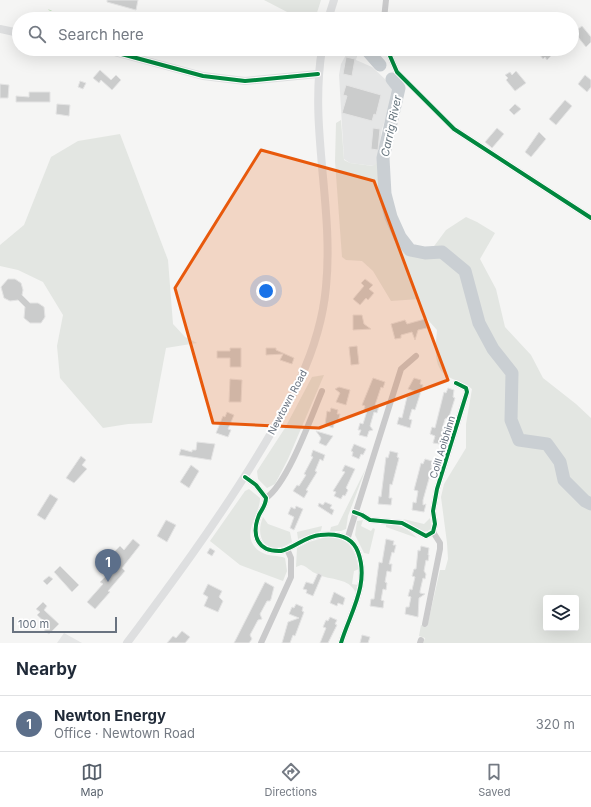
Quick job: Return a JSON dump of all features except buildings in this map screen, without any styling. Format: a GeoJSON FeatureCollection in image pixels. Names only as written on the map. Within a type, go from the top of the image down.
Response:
{"type":"FeatureCollection","features":[{"type":"Feature","properties":{"kind":"main road"},"geometry":{"type":"LineString","coordinates":[[330,12],[334,0]]}},
{"type":"Feature","properties":{"kind":"main road"},"geometry":{"type":"LineString","coordinates":[[0,29],[12,32]]}},
{"type":"Feature","properties":{"kind":"main road"},"geometry":{"type":"LineString","coordinates":[[129,56],[203,76],[245,81],[318,74]]}},
{"type":"Feature","properties":{"kind":"main road","name":"Newtown Road"},"geometry":{"type":"LineString","coordinates":[[127,643],[183,568],[244,477],[297,388],[315,343],[322,314],[326,287],[328,243],[318,127],[318,74],[321,56]]}},
{"type":"Feature","properties":{"kind":"street"},"geometry":{"type":"LineString","coordinates":[[385,12],[386,0]]}},
{"type":"Feature","properties":{"kind":"street"},"geometry":{"type":"LineString","coordinates":[[390,56],[397,72],[454,129],[591,218]]}},
{"type":"Feature","properties":{"kind":"street"},"geometry":{"type":"LineString","coordinates":[[348,537],[354,512],[401,369],[416,356]]}},
{"type":"Feature","properties":{"kind":"street","name":"Coill Aoibhinn"},"geometry":{"type":"LineString","coordinates":[[424,624],[440,550],[440,543],[433,532],[435,524],[433,511],[437,489],[467,392],[466,388],[456,383]]}},
{"type":"Feature","properties":{"kind":"street"},"geometry":{"type":"LineString","coordinates":[[322,391],[287,469],[276,488],[266,498],[257,522],[256,537],[259,544],[268,550],[274,551],[288,549],[319,534],[332,534],[348,537],[356,545],[362,563],[362,577],[360,590],[341,643]]}},
{"type":"Feature","properties":{"kind":"street"},"geometry":{"type":"LineString","coordinates":[[244,477],[256,485],[266,498]]}},
{"type":"Feature","properties":{"kind":"street"},"geometry":{"type":"LineString","coordinates":[[354,512],[362,514],[370,520],[402,523],[421,535],[426,536],[433,532]]}},
{"type":"Feature","properties":{"kind":"street"},"geometry":{"type":"LineString","coordinates":[[261,643],[291,577],[291,558],[288,549]]}},
{"type":"Feature","properties":{"kind":"highlighted area"},"geometry":{"type":"Polygon","coordinates":[[[261,150],[374,181],[448,380],[319,428],[213,423],[175,288],[261,150]]]}},
{"type":"Feature","properties":{"kind":"shaded area"},"geometry":{"type":"Polygon","coordinates":[[[264,0],[321,0],[317,12],[287,12],[264,0]]]}},
{"type":"Feature","properties":{"kind":"shaded area"},"geometry":{"type":"Polygon","coordinates":[[[345,56],[357,56],[356,60],[372,67],[387,81],[393,91],[393,96],[382,129],[379,150],[381,159],[374,166],[350,163],[344,159],[339,75],[341,64],[345,56]]]}},
{"type":"Feature","properties":{"kind":"shaded area"},"geometry":{"type":"Polygon","coordinates":[[[341,120],[344,160],[350,163],[373,166],[383,158],[385,183],[392,218],[410,250],[429,253],[446,230],[466,217],[495,233],[480,259],[496,289],[505,327],[531,355],[543,378],[591,418],[591,643],[423,643],[425,638],[419,636],[421,625],[427,627],[440,570],[445,570],[448,559],[441,497],[444,484],[466,448],[466,424],[472,389],[447,376],[439,367],[436,355],[437,330],[420,311],[419,299],[391,301],[373,271],[362,261],[346,260],[342,257],[335,161],[336,123],[341,120]]]}},
{"type":"Feature","properties":{"kind":"shaded area"},"geometry":{"type":"Polygon","coordinates":[[[120,134],[168,260],[173,324],[185,337],[197,343],[166,348],[152,423],[128,424],[103,428],[60,378],[57,346],[63,315],[43,282],[18,270],[0,266],[0,245],[24,225],[51,157],[78,141],[120,134]]]}},
{"type":"Feature","properties":{"kind":"shaded area"},"geometry":{"type":"Polygon","coordinates":[[[324,375],[288,459],[275,484],[267,488],[258,479],[257,471],[285,428],[312,377],[324,375]]]}},
{"type":"Feature","properties":{"kind":"shaded area"},"geometry":{"type":"Polygon","coordinates":[[[366,468],[348,516],[346,529],[341,531],[330,531],[331,527],[338,525],[366,468]]]}},
{"type":"Feature","properties":{"kind":"shaded area"},"geometry":{"type":"Polygon","coordinates":[[[249,489],[260,498],[250,533],[251,539],[254,546],[261,552],[267,555],[285,558],[287,571],[283,581],[240,565],[210,541],[245,491],[249,489]]]}},
{"type":"Feature","properties":{"kind":"shaded area"},"geometry":{"type":"Polygon","coordinates":[[[263,517],[268,524],[290,532],[292,542],[277,548],[266,544],[260,533],[260,526],[263,517]]]}},
{"type":"Feature","properties":{"kind":"shaded area"},"geometry":{"type":"Polygon","coordinates":[[[430,518],[432,528],[423,532],[403,519],[424,524],[430,518]]]}},
{"type":"Feature","properties":{"kind":"shaded area"},"geometry":{"type":"Polygon","coordinates":[[[363,520],[361,526],[371,531],[373,528],[375,529],[369,554],[364,553],[355,535],[357,521],[363,520]]]}},
{"type":"Feature","properties":{"kind":"shaded area"},"geometry":{"type":"Polygon","coordinates":[[[386,524],[396,525],[403,528],[417,538],[386,527],[386,524]]]}},
{"type":"Feature","properties":{"kind":"shaded area"},"geometry":{"type":"Polygon","coordinates":[[[322,526],[321,531],[298,539],[297,532],[322,526]]]}},
{"type":"Feature","properties":{"kind":"shaded area"},"geometry":{"type":"Polygon","coordinates":[[[326,537],[341,539],[353,549],[359,569],[354,571],[352,584],[358,585],[356,593],[349,584],[322,576],[301,565],[296,567],[297,548],[309,542],[326,537]]]}},
{"type":"Feature","properties":{"kind":"shaded area"},"geometry":{"type":"Polygon","coordinates":[[[64,633],[82,643],[57,643],[64,633]]]}},
{"type":"Feature","properties":{"kind":"waterway","name":"Carrig River"},"geometry":{"type":"LineString","coordinates":[[372,56],[380,65]]}},
{"type":"Feature","properties":{"kind":"waterway","name":"Carrig River"},"geometry":{"type":"LineString","coordinates":[[392,79],[399,88],[383,158],[385,194],[391,217],[400,237],[410,250],[425,253],[442,252],[465,271],[479,323],[493,349],[512,373],[511,420],[519,440],[547,444],[560,462],[564,480],[585,501],[591,504]]}},
{"type":"Feature","properties":{"kind":"cycle path"},"geometry":{"type":"LineString","coordinates":[[129,56],[203,76],[245,81],[318,74]]}},
{"type":"Feature","properties":{"kind":"cycle path"},"geometry":{"type":"LineString","coordinates":[[390,56],[397,72],[454,129],[591,218]]}},
{"type":"Feature","properties":{"kind":"cycle path"},"geometry":{"type":"LineString","coordinates":[[354,512],[370,520],[402,523],[426,536],[433,532],[435,524],[433,511],[437,489],[467,392],[466,388],[456,383]]}},
{"type":"Feature","properties":{"kind":"cycle path"},"geometry":{"type":"LineString","coordinates":[[245,477],[256,485],[266,498],[265,505],[259,515],[256,529],[258,541],[266,549],[281,551],[315,536],[326,534],[338,535],[348,539],[352,542],[358,552],[362,576],[360,587],[341,643]]}},
{"type":"Feature","properties":{"kind":"place","name":"Newton Energy"},"geometry":{"type":"Point","coordinates":[108,582]}}]}
